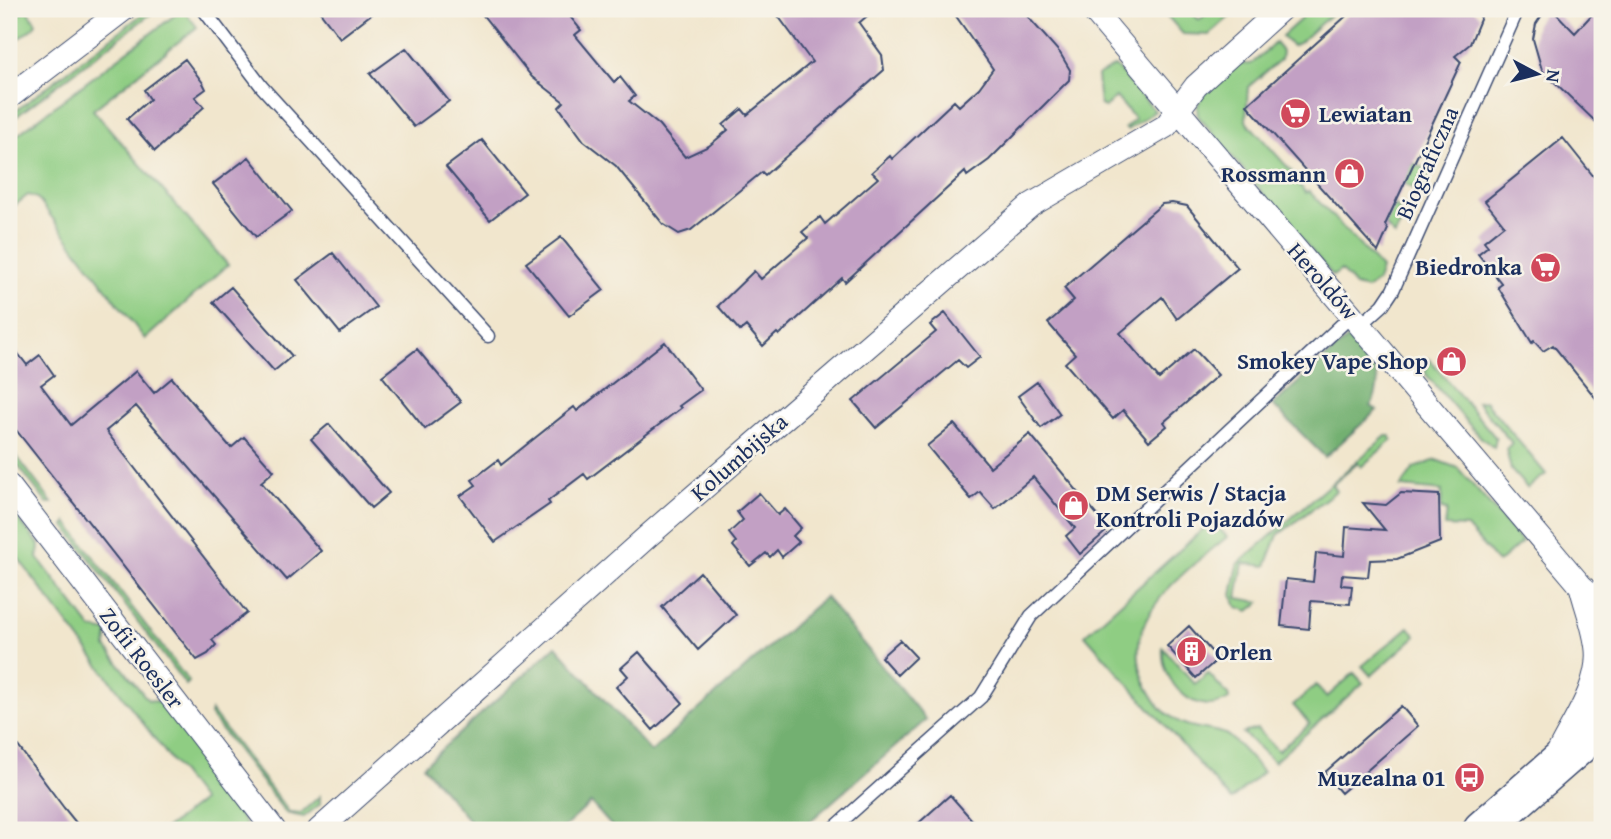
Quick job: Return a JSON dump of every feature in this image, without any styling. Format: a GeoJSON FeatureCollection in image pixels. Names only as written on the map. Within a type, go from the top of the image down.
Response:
{"type":"FeatureCollection","features":[{"type":"Feature","properties":{"kind":"highway"},"geometry":{"type":"LineString","coordinates":[[1482,830],[1602,725]]}},
{"type":"Feature","properties":{"kind":"street"},"geometry":{"type":"LineString","coordinates":[[9,97],[124,9]]}},
{"type":"Feature","properties":{"kind":"street","name":"Heroldów"},"geometry":{"type":"LineString","coordinates":[[1092,9],[1581,586],[1602,604]]}},
{"type":"Feature","properties":{"kind":"street","name":"Kolumbijska"},"geometry":{"type":"LineString","coordinates":[[319,830],[649,536],[1031,205],[1166,126],[1196,86],[1281,9]]}},
{"type":"Feature","properties":{"kind":"street","name":"Zofii Roesler"},"geometry":{"type":"LineString","coordinates":[[9,486],[274,830]]}},
{"type":"Feature","properties":{"kind":"street","name":"Heroldów"},"geometry":{"type":"LineString","coordinates":[[1548,772],[1584,703],[1596,666],[1594,634],[1581,586]]}},
{"type":"Feature","properties":{"kind":"lane"},"geometry":{"type":"LineString","coordinates":[[203,9],[262,88],[488,336]]}},
{"type":"Feature","properties":{"kind":"lane","name":"Biograficzna"},"geometry":{"type":"LineString","coordinates":[[832,830],[981,697],[1031,616],[1357,320],[1383,305],[1393,290],[1518,9]]}},
{"type":"Feature","properties":{"kind":"green space"},"geometry":{"type":"Polygon","coordinates":[[[27,9],[36,23],[9,46],[9,21],[27,9]]]}},
{"type":"Feature","properties":{"kind":"green space"},"geometry":{"type":"Polygon","coordinates":[[[149,9],[157,9],[9,122],[9,116],[149,9]]]}},
{"type":"Feature","properties":{"kind":"green space"},"geometry":{"type":"Polygon","coordinates":[[[183,9],[197,27],[93,110],[228,265],[145,339],[37,198],[28,195],[9,210],[9,141],[183,9]]]}},
{"type":"Feature","properties":{"kind":"green space"},"geometry":{"type":"Polygon","coordinates":[[[1161,9],[1189,9],[1199,20],[1212,9],[1238,9],[1209,35],[1183,34],[1161,9]]]}},
{"type":"Feature","properties":{"kind":"green space"},"geometry":{"type":"Polygon","coordinates":[[[1302,9],[1337,9],[1299,43],[1292,46],[1282,36],[1301,19],[1302,9]]]}},
{"type":"Feature","properties":{"kind":"green space"},"geometry":{"type":"Polygon","coordinates":[[[1275,43],[1282,51],[1281,59],[1248,87],[1246,121],[1302,183],[1300,186],[1306,193],[1309,191],[1381,268],[1377,282],[1366,289],[1355,286],[1341,270],[1333,276],[1198,116],[1200,100],[1210,86],[1238,64],[1251,64],[1275,43]]]}},
{"type":"Feature","properties":{"kind":"green space"},"geometry":{"type":"Polygon","coordinates":[[[1115,66],[1155,111],[1127,130],[1125,128],[1135,119],[1116,97],[1105,107],[1100,105],[1097,76],[1115,66]]]}},
{"type":"Feature","properties":{"kind":"green space"},"geometry":{"type":"Polygon","coordinates":[[[1384,151],[1431,171],[1422,192],[1406,185],[1384,151]]]}},
{"type":"Feature","properties":{"kind":"green space"},"geometry":{"type":"Polygon","coordinates":[[[1395,205],[1404,216],[1395,236],[1380,220],[1395,205]]]}},
{"type":"Feature","properties":{"kind":"green space"},"geometry":{"type":"Polygon","coordinates":[[[1348,338],[1369,361],[1377,376],[1376,395],[1371,406],[1377,410],[1325,457],[1273,405],[1348,338]]]}},
{"type":"Feature","properties":{"kind":"green space"},"geometry":{"type":"Polygon","coordinates":[[[1429,359],[1496,438],[1494,448],[1478,435],[1425,373],[1429,359]]]}},
{"type":"Feature","properties":{"kind":"green space"},"geometry":{"type":"Polygon","coordinates":[[[1485,401],[1546,474],[1527,488],[1511,470],[1506,449],[1512,443],[1477,402],[1485,401]]]}},
{"type":"Feature","properties":{"kind":"green space"},"geometry":{"type":"Polygon","coordinates":[[[1386,436],[1390,436],[1392,440],[1361,467],[1358,463],[1332,485],[1336,491],[1278,535],[1266,566],[1243,563],[1237,598],[1260,602],[1249,611],[1237,607],[1232,595],[1238,564],[1386,436]]]}},
{"type":"Feature","properties":{"kind":"green space"},"geometry":{"type":"Polygon","coordinates":[[[9,446],[52,503],[47,503],[9,454],[9,446]]]}},
{"type":"Feature","properties":{"kind":"green space"},"geometry":{"type":"Polygon","coordinates":[[[1436,460],[1458,468],[1522,542],[1498,563],[1467,527],[1445,526],[1447,510],[1441,509],[1442,491],[1401,487],[1414,468],[1436,460]]]}},
{"type":"Feature","properties":{"kind":"green space"},"geometry":{"type":"Polygon","coordinates":[[[9,508],[39,544],[38,558],[92,629],[108,632],[106,647],[148,700],[161,702],[242,806],[237,811],[249,830],[164,830],[202,801],[9,546],[9,508]]]}},
{"type":"Feature","properties":{"kind":"green space"},"geometry":{"type":"Polygon","coordinates":[[[1212,521],[1227,537],[1175,581],[1160,599],[1148,617],[1140,637],[1139,659],[1147,687],[1166,713],[1183,724],[1229,736],[1263,772],[1231,800],[1085,635],[1212,521]]]}},
{"type":"Feature","properties":{"kind":"green space"},"geometry":{"type":"Polygon","coordinates":[[[67,522],[189,682],[186,685],[65,526],[67,522]]]}},
{"type":"Feature","properties":{"kind":"green space"},"geometry":{"type":"Polygon","coordinates":[[[825,597],[926,720],[800,830],[615,830],[591,803],[561,830],[477,830],[423,766],[556,646],[651,752],[825,597]]]}},
{"type":"Feature","properties":{"kind":"green space"},"geometry":{"type":"Polygon","coordinates":[[[1409,627],[1416,636],[1371,676],[1362,666],[1409,627]]]}},
{"type":"Feature","properties":{"kind":"green space"},"geometry":{"type":"Polygon","coordinates":[[[1163,648],[1195,684],[1208,673],[1229,699],[1204,705],[1182,694],[1167,673],[1163,648]]]}},
{"type":"Feature","properties":{"kind":"green space"},"geometry":{"type":"Polygon","coordinates":[[[1354,673],[1363,683],[1274,762],[1243,733],[1257,729],[1278,751],[1310,724],[1293,705],[1316,685],[1327,697],[1354,673]]]}},
{"type":"Feature","properties":{"kind":"green space"},"geometry":{"type":"Polygon","coordinates":[[[211,711],[289,812],[301,813],[320,796],[320,804],[304,817],[286,813],[210,715],[211,711]]]}},
{"type":"Feature","properties":{"kind":"building"},"geometry":{"type":"Polygon","coordinates":[[[318,9],[378,9],[340,38],[318,9]]]}},
{"type":"Feature","properties":{"kind":"building"},"geometry":{"type":"Polygon","coordinates":[[[478,9],[564,9],[581,30],[575,35],[614,82],[620,77],[635,96],[629,101],[659,125],[685,157],[709,146],[728,130],[723,125],[742,109],[747,115],[812,62],[773,9],[875,9],[859,23],[882,55],[884,70],[765,175],[762,172],[691,230],[679,234],[663,224],[616,166],[584,141],[559,107],[564,102],[532,77],[478,9]]]}},
{"type":"Feature","properties":{"kind":"building"},"geometry":{"type":"Polygon","coordinates":[[[951,9],[1021,9],[1060,53],[1070,70],[1069,80],[989,160],[967,176],[965,172],[845,282],[842,278],[779,335],[777,333],[763,346],[746,326],[740,331],[718,306],[754,271],[761,279],[808,238],[802,232],[820,217],[825,224],[878,178],[872,172],[890,156],[892,159],[954,101],[959,106],[979,88],[993,69],[951,9]]]}},
{"type":"Feature","properties":{"kind":"building"},"geometry":{"type":"Polygon","coordinates":[[[1354,9],[1473,9],[1481,17],[1470,44],[1455,56],[1461,62],[1385,225],[1388,229],[1378,252],[1247,105],[1354,9]]]}},
{"type":"Feature","properties":{"kind":"building"},"geometry":{"type":"Polygon","coordinates":[[[1546,9],[1552,9],[1575,33],[1597,9],[1602,9],[1602,128],[1542,70],[1533,39],[1536,24],[1546,9]]]}},
{"type":"Feature","properties":{"kind":"building"},"geometry":{"type":"Polygon","coordinates":[[[406,48],[449,101],[414,127],[370,74],[406,48]]]}},
{"type":"Feature","properties":{"kind":"building"},"geometry":{"type":"Polygon","coordinates":[[[185,59],[206,89],[195,97],[204,107],[155,151],[127,119],[150,99],[144,90],[185,59]]]}},
{"type":"Feature","properties":{"kind":"building","name":"Biedronka"},"geometry":{"type":"Polygon","coordinates":[[[1563,138],[1602,187],[1602,406],[1553,345],[1543,351],[1534,341],[1532,343],[1498,287],[1502,284],[1478,254],[1488,246],[1484,241],[1504,225],[1485,201],[1563,138]]]}},
{"type":"Feature","properties":{"kind":"building"},"geometry":{"type":"Polygon","coordinates":[[[482,140],[525,193],[490,220],[446,167],[482,140]]]}},
{"type":"Feature","properties":{"kind":"building"},"geometry":{"type":"Polygon","coordinates":[[[249,157],[292,211],[256,237],[213,184],[249,157]]]}},
{"type":"Feature","properties":{"kind":"building"},"geometry":{"type":"Polygon","coordinates":[[[1162,204],[1187,206],[1238,268],[1177,319],[1162,297],[1120,333],[1159,379],[1194,349],[1218,375],[1164,422],[1167,426],[1149,441],[1123,410],[1113,419],[1065,363],[1075,354],[1048,323],[1074,300],[1064,288],[1162,204]]]}},
{"type":"Feature","properties":{"kind":"building"},"geometry":{"type":"Polygon","coordinates":[[[561,237],[604,290],[569,316],[526,263],[561,237]]]}},
{"type":"Feature","properties":{"kind":"building"},"geometry":{"type":"Polygon","coordinates":[[[333,253],[376,307],[340,333],[297,280],[333,253]]]}},
{"type":"Feature","properties":{"kind":"building"},"geometry":{"type":"Polygon","coordinates":[[[231,287],[292,356],[274,371],[213,302],[231,287]]]}},
{"type":"Feature","properties":{"kind":"building"},"geometry":{"type":"Polygon","coordinates":[[[945,313],[980,357],[966,368],[958,360],[876,428],[853,401],[936,332],[930,325],[945,313]]]}},
{"type":"Feature","properties":{"kind":"building"},"geometry":{"type":"Polygon","coordinates":[[[9,342],[27,365],[40,355],[54,375],[41,385],[71,425],[136,371],[154,393],[172,378],[231,448],[244,437],[274,471],[261,482],[321,551],[287,580],[136,406],[106,431],[247,613],[212,640],[216,645],[208,654],[197,660],[9,421],[9,342]]]}},
{"type":"Feature","properties":{"kind":"building"},"geometry":{"type":"Polygon","coordinates":[[[665,342],[701,390],[588,479],[584,474],[548,501],[550,504],[495,542],[460,496],[476,485],[472,480],[498,460],[501,465],[574,407],[577,411],[665,342]]]}},
{"type":"Feature","properties":{"kind":"building"},"geometry":{"type":"Polygon","coordinates":[[[417,349],[461,402],[425,429],[382,376],[417,349]]]}},
{"type":"Feature","properties":{"kind":"building"},"geometry":{"type":"Polygon","coordinates":[[[1037,382],[1060,414],[1041,428],[1018,396],[1037,382]]]}},
{"type":"Feature","properties":{"kind":"building"},"geometry":{"type":"Polygon","coordinates":[[[329,424],[389,493],[371,508],[311,439],[329,424]]]}},
{"type":"Feature","properties":{"kind":"building"},"geometry":{"type":"Polygon","coordinates":[[[954,424],[990,467],[1030,434],[1109,529],[1080,554],[1066,536],[1075,528],[1033,477],[995,509],[980,492],[971,499],[927,446],[954,424]]]}},
{"type":"Feature","properties":{"kind":"building"},"geometry":{"type":"Polygon","coordinates":[[[759,493],[778,515],[785,509],[801,528],[793,536],[799,542],[782,557],[777,550],[770,557],[766,553],[750,566],[733,546],[736,542],[729,533],[743,520],[737,512],[759,493]]]}},
{"type":"Feature","properties":{"kind":"building"},"geometry":{"type":"Polygon","coordinates":[[[1401,493],[1439,495],[1440,542],[1397,559],[1370,560],[1368,577],[1342,575],[1341,585],[1352,586],[1350,604],[1311,601],[1309,629],[1281,626],[1286,579],[1313,582],[1316,553],[1344,556],[1346,527],[1385,530],[1363,503],[1386,505],[1401,493]]]}},
{"type":"Feature","properties":{"kind":"building"},"geometry":{"type":"Polygon","coordinates":[[[700,572],[736,615],[698,650],[662,607],[700,572]]]}},
{"type":"Feature","properties":{"kind":"building","name":"Orlen"},"geometry":{"type":"Polygon","coordinates":[[[1189,626],[1218,659],[1196,678],[1167,646],[1189,626]]]}},
{"type":"Feature","properties":{"kind":"building"},"geometry":{"type":"Polygon","coordinates":[[[900,640],[916,657],[897,675],[881,657],[900,640]]]}},
{"type":"Feature","properties":{"kind":"building"},"geometry":{"type":"Polygon","coordinates":[[[639,652],[683,703],[653,730],[616,687],[628,676],[621,668],[639,652]]]}},
{"type":"Feature","properties":{"kind":"building"},"geometry":{"type":"Polygon","coordinates":[[[1401,706],[1418,726],[1341,793],[1324,773],[1401,706]]]}},
{"type":"Feature","properties":{"kind":"building"},"geometry":{"type":"Polygon","coordinates":[[[9,734],[64,808],[82,830],[9,830],[9,734]]]}},
{"type":"Feature","properties":{"kind":"building"},"geometry":{"type":"Polygon","coordinates":[[[950,795],[981,830],[911,830],[950,795]]]}},
{"type":"Feature","properties":{"kind":"place","name":"Lewiatan"},"geometry":{"type":"Point","coordinates":[1296,114]}},
{"type":"Feature","properties":{"kind":"place","name":"Rossmann"},"geometry":{"type":"Point","coordinates":[1349,174]}},
{"type":"Feature","properties":{"kind":"place","name":"Biedronka"},"geometry":{"type":"Point","coordinates":[1545,267]}},
{"type":"Feature","properties":{"kind":"place","name":"Smokey Vape Shop"},"geometry":{"type":"Point","coordinates":[1451,361]}},
{"type":"Feature","properties":{"kind":"place","name":"DM Serwis / Stacja Kontroli Pojazdów"},"geometry":{"type":"Point","coordinates":[1073,506]}},
{"type":"Feature","properties":{"kind":"place","name":"Orlen"},"geometry":{"type":"Point","coordinates":[1192,652]}},
{"type":"Feature","properties":{"kind":"place","name":"Muzealna 01"},"geometry":{"type":"Point","coordinates":[1469,778]}}]}
